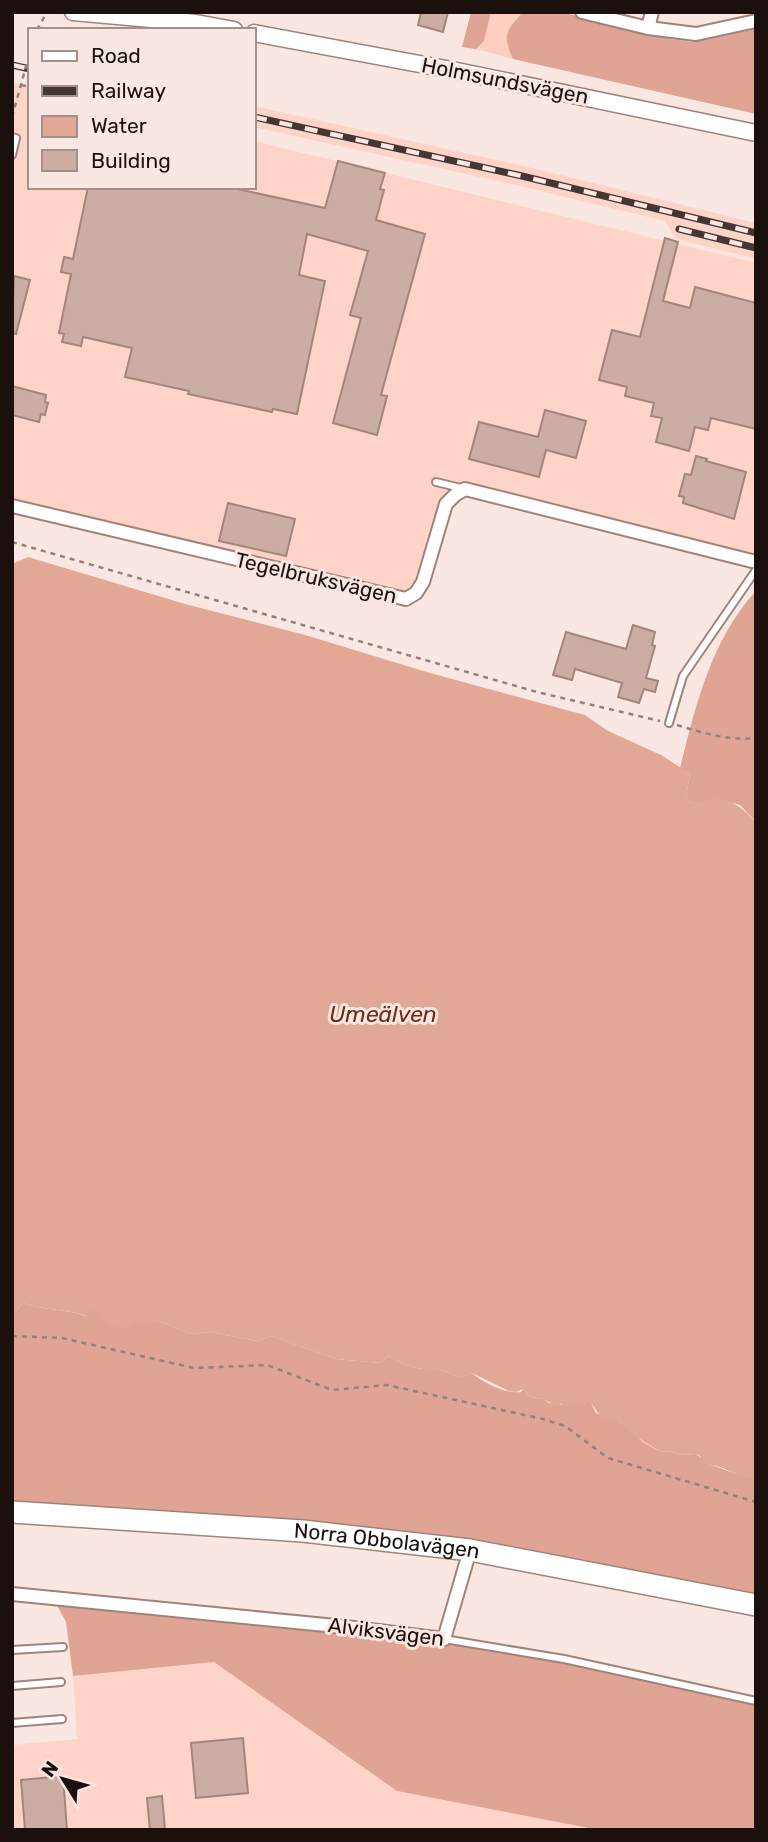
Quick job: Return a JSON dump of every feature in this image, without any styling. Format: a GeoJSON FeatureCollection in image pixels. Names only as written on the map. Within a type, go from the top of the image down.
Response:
{"type":"FeatureCollection","features":[{"type":"Feature","properties":{"kind":"highway","name":"Norra Obbolavägen"},"geometry":{"type":"LineString","coordinates":[[12,1512],[303,1531],[470,1550],[756,1605]]}},
{"type":"Feature","properties":{"kind":"main road"},"geometry":{"type":"LineString","coordinates":[[73,12],[223,28]]}},
{"type":"Feature","properties":{"kind":"main road","name":"Holmsundsvägen"},"geometry":{"type":"LineString","coordinates":[[256,33],[444,68],[756,132]]}},
{"type":"Feature","properties":{"kind":"street"},"geometry":{"type":"LineString","coordinates":[[582,12],[648,28],[696,34],[756,21]]}},
{"type":"Feature","properties":{"kind":"street"},"geometry":{"type":"LineString","coordinates":[[648,28],[652,12]]}},
{"type":"Feature","properties":{"kind":"street"},"geometry":{"type":"LineString","coordinates":[[466,489],[756,562]]}},
{"type":"Feature","properties":{"kind":"street","name":"Tegelbruksvägen"},"geometry":{"type":"LineString","coordinates":[[12,506],[406,599],[416,593],[423,582],[446,504],[466,489]]}},
{"type":"Feature","properties":{"kind":"street"},"geometry":{"type":"LineString","coordinates":[[444,1639],[470,1550]]}},
{"type":"Feature","properties":{"kind":"street","name":"Alviksvägen"},"geometry":{"type":"LineString","coordinates":[[12,1594],[346,1626],[444,1639]]}},
{"type":"Feature","properties":{"kind":"lane"},"geometry":{"type":"LineString","coordinates":[[12,147],[14,138]]}},
{"type":"Feature","properties":{"kind":"lane"},"geometry":{"type":"LineString","coordinates":[[12,155],[14,138]]}},
{"type":"Feature","properties":{"kind":"lane"},"geometry":{"type":"LineString","coordinates":[[436,482],[466,489]]}},
{"type":"Feature","properties":{"kind":"lane"},"geometry":{"type":"LineString","coordinates":[[668,723],[683,676],[756,570]]}},
{"type":"Feature","properties":{"kind":"lane","name":"Alviksvägen"},"geometry":{"type":"LineString","coordinates":[[444,1639],[564,1659],[756,1701]]}},
{"type":"Feature","properties":{"kind":"lane"},"geometry":{"type":"LineString","coordinates":[[12,1650],[63,1647]]}},
{"type":"Feature","properties":{"kind":"lane"},"geometry":{"type":"LineString","coordinates":[[12,1686],[61,1682]]}},
{"type":"Feature","properties":{"kind":"lane"},"geometry":{"type":"LineString","coordinates":[[12,1723],[62,1718]]}},
{"type":"Feature","properties":{"kind":"path"},"geometry":{"type":"LineString","coordinates":[[38,28],[47,12]]}},
{"type":"Feature","properties":{"kind":"path"},"geometry":{"type":"LineString","coordinates":[[12,117],[25,86],[28,66]]}},
{"type":"Feature","properties":{"kind":"path"},"geometry":{"type":"LineString","coordinates":[[12,542],[537,692],[719,737],[740,740],[756,738]]}},
{"type":"Feature","properties":{"kind":"path"},"geometry":{"type":"LineString","coordinates":[[12,1336],[62,1338],[194,1368],[267,1365],[332,1390],[387,1385],[543,1419],[565,1426],[608,1458],[756,1502]]}},
{"type":"Feature","properties":{"kind":"shaded area"},"geometry":{"type":"Polygon","coordinates":[[[471,12],[491,12],[484,41],[476,49],[462,47],[471,12]]]}},
{"type":"Feature","properties":{"kind":"shaded area"},"geometry":{"type":"Polygon","coordinates":[[[491,12],[523,12],[508,33],[513,59],[476,49],[484,41],[491,12]]]}},
{"type":"Feature","properties":{"kind":"shaded area"},"geometry":{"type":"Polygon","coordinates":[[[523,12],[561,12],[670,39],[693,42],[756,29],[756,114],[513,59],[508,33],[523,12]]]}},
{"type":"Feature","properties":{"kind":"shaded area"},"geometry":{"type":"Polygon","coordinates":[[[12,83],[28,87],[28,189],[256,189],[256,141],[756,263],[756,561],[465,489],[455,495],[423,582],[406,599],[12,506],[12,83]]]}},
{"type":"Feature","properties":{"kind":"shaded area"},"geometry":{"type":"Polygon","coordinates":[[[256,106],[524,166],[756,223],[756,259],[676,239],[665,221],[256,127],[256,106]]]}},
{"type":"Feature","properties":{"kind":"shaded area"},"geometry":{"type":"Polygon","coordinates":[[[756,591],[756,822],[740,805],[726,801],[691,803],[686,796],[690,774],[680,768],[707,674],[728,630],[756,591]]]}},
{"type":"Feature","properties":{"kind":"shaded area"},"geometry":{"type":"Polygon","coordinates":[[[23,1303],[86,1316],[92,1308],[133,1321],[159,1321],[190,1334],[210,1332],[257,1341],[271,1336],[336,1359],[380,1363],[389,1356],[405,1365],[439,1369],[461,1378],[472,1373],[495,1387],[515,1392],[521,1392],[523,1389],[530,1397],[549,1403],[564,1405],[573,1400],[591,1403],[596,1413],[620,1422],[643,1442],[661,1452],[696,1454],[707,1463],[756,1480],[756,1605],[562,1567],[12,1512],[12,1309],[16,1311],[23,1303]]]}},
{"type":"Feature","properties":{"kind":"shaded area"},"geometry":{"type":"Polygon","coordinates":[[[53,1598],[346,1627],[564,1659],[756,1701],[756,1830],[599,1830],[397,1791],[214,1662],[73,1676],[66,1622],[53,1598]]]}},
{"type":"Feature","properties":{"kind":"shaded area"},"geometry":{"type":"Polygon","coordinates":[[[214,1662],[397,1791],[599,1830],[12,1830],[12,1745],[77,1739],[73,1676],[214,1662]]]}},
{"type":"Feature","properties":{"kind":"water","name":"Umeälven"},"geometry":{"type":"Polygon","coordinates":[[[28,557],[185,604],[305,635],[430,673],[585,715],[608,731],[661,755],[690,774],[686,796],[691,803],[709,799],[723,800],[741,808],[756,822],[756,1480],[703,1464],[700,1456],[696,1454],[661,1452],[635,1436],[620,1422],[601,1417],[591,1403],[579,1407],[573,1400],[566,1407],[561,1404],[557,1406],[543,1399],[530,1397],[523,1389],[509,1391],[472,1373],[461,1378],[439,1369],[405,1365],[389,1356],[380,1363],[336,1359],[271,1336],[257,1341],[210,1332],[190,1334],[159,1321],[133,1321],[124,1329],[108,1325],[101,1312],[92,1309],[87,1316],[23,1303],[16,1311],[12,1309],[12,564],[28,557]]]}},
{"type":"Feature","properties":{"kind":"building"},"geometry":{"type":"Polygon","coordinates":[[[421,12],[448,12],[443,32],[418,25],[421,12]]]}},
{"type":"Feature","properties":{"kind":"building"},"geometry":{"type":"Polygon","coordinates":[[[338,161],[385,173],[380,189],[384,190],[376,220],[425,234],[381,395],[387,396],[377,435],[333,423],[361,318],[350,315],[368,251],[307,234],[299,275],[325,281],[297,414],[273,409],[272,412],[188,394],[189,391],[125,377],[132,348],[83,337],[81,346],[62,342],[64,334],[59,333],[71,274],[61,272],[64,257],[73,259],[88,189],[237,189],[325,208],[338,161]]]}},
{"type":"Feature","properties":{"kind":"building"},"geometry":{"type":"Polygon","coordinates":[[[665,238],[678,242],[663,301],[690,308],[695,287],[756,303],[756,429],[711,418],[708,430],[695,427],[689,451],[656,442],[662,418],[651,416],[654,403],[625,396],[627,387],[599,380],[612,330],[640,337],[665,238]]]}},
{"type":"Feature","properties":{"kind":"building"},"geometry":{"type":"Polygon","coordinates":[[[14,276],[30,280],[16,334],[12,333],[14,276]]]}},
{"type":"Feature","properties":{"kind":"building"},"geometry":{"type":"Polygon","coordinates":[[[12,386],[46,395],[45,402],[48,403],[45,415],[41,414],[39,422],[12,415],[12,386]]]}},
{"type":"Feature","properties":{"kind":"building"},"geometry":{"type":"Polygon","coordinates":[[[545,410],[586,421],[576,458],[546,450],[539,477],[469,459],[479,422],[538,437],[545,410]]]}},
{"type":"Feature","properties":{"kind":"building"},"geometry":{"type":"Polygon","coordinates":[[[696,456],[746,472],[734,519],[683,503],[684,497],[679,496],[685,474],[691,475],[696,456]]]}},
{"type":"Feature","properties":{"kind":"building"},"geometry":{"type":"Polygon","coordinates":[[[228,503],[295,519],[286,556],[219,541],[228,503]]]}},
{"type":"Feature","properties":{"kind":"building"},"geometry":{"type":"Polygon","coordinates":[[[633,625],[655,632],[652,645],[655,646],[646,678],[658,681],[655,692],[644,689],[639,703],[618,697],[622,683],[575,669],[572,680],[553,675],[566,632],[626,649],[633,625]]]}},
{"type":"Feature","properties":{"kind":"building"},"geometry":{"type":"Polygon","coordinates":[[[243,1738],[248,1793],[196,1798],[191,1743],[243,1738]]]}},
{"type":"Feature","properties":{"kind":"building"},"geometry":{"type":"Polygon","coordinates":[[[63,1776],[67,1830],[25,1830],[21,1780],[63,1776]]]}},
{"type":"Feature","properties":{"kind":"building"},"geometry":{"type":"Polygon","coordinates":[[[162,1796],[165,1830],[150,1830],[147,1798],[162,1796]]]}},
{"type":"Feature","properties":{"kind":"railway"},"geometry":{"type":"LineString","coordinates":[[12,65],[28,69]]}},
{"type":"Feature","properties":{"kind":"railway"},"geometry":{"type":"LineString","coordinates":[[256,117],[522,176],[756,233]]}},
{"type":"Feature","properties":{"kind":"railway"},"geometry":{"type":"LineString","coordinates":[[679,229],[756,248]]}}]}
